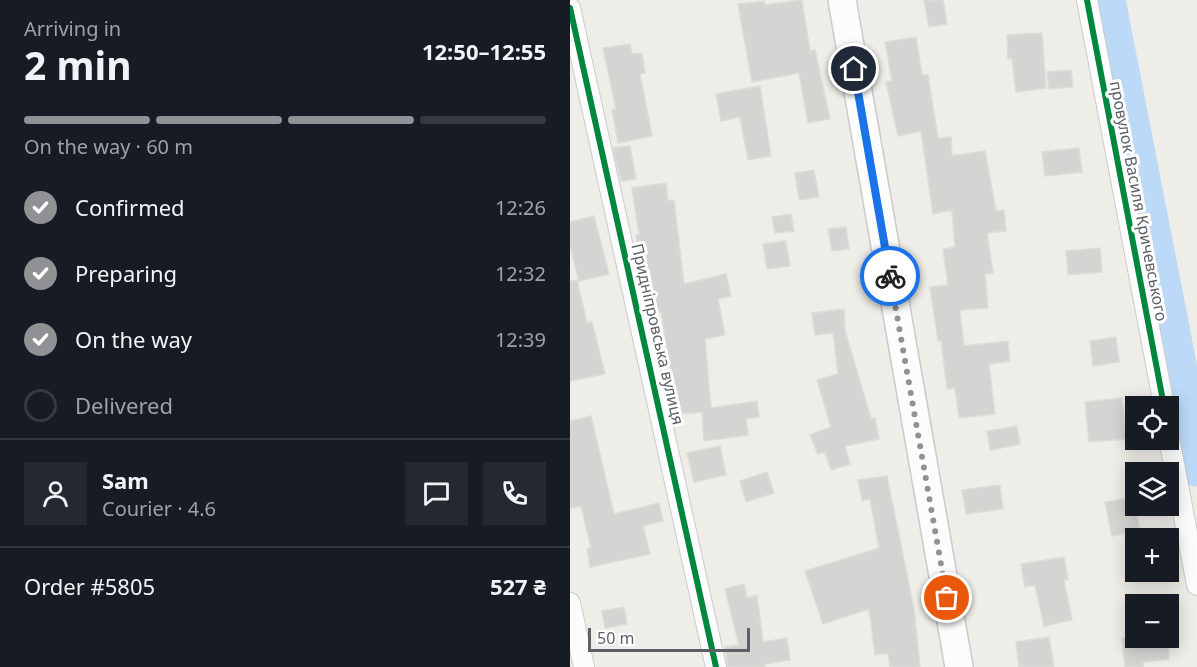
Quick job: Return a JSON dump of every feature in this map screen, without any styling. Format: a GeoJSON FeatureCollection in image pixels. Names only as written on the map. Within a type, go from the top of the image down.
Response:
{"type":"FeatureCollection","features":[{"type":"Feature","properties":{"kind":"main road"},"geometry":{"type":"LineString","coordinates":[[842,0],[959,667]]}},
{"type":"Feature","properties":{"kind":"street","name":"провулок Василя Кричевського"},"geometry":{"type":"LineString","coordinates":[[1087,0],[1162,396]]}},
{"type":"Feature","properties":{"kind":"street","name":"Придніпровська вулиця"},"geometry":{"type":"LineString","coordinates":[[570,8],[716,667]]}},
{"type":"Feature","properties":{"kind":"street"},"geometry":{"type":"LineString","coordinates":[[1171,450],[1197,585]]}},
{"type":"Feature","properties":{"kind":"street"},"geometry":{"type":"LineString","coordinates":[[570,603],[584,667]]}},
{"type":"Feature","properties":{"kind":"building"},"geometry":{"type":"Polygon","coordinates":[[[802,0],[810,51],[815,50],[830,119],[808,123],[799,73],[752,82],[738,4],[764,1],[765,5],[802,0]]]}},
{"type":"Feature","properties":{"kind":"building"},"geometry":{"type":"Polygon","coordinates":[[[924,0],[943,0],[947,24],[929,27],[924,0]]]}},
{"type":"Feature","properties":{"kind":"building"},"geometry":{"type":"Polygon","coordinates":[[[1042,33],[1046,88],[1016,92],[1012,59],[1008,59],[1007,35],[1042,33]]]}},
{"type":"Feature","properties":{"kind":"building"},"geometry":{"type":"Polygon","coordinates":[[[916,37],[922,75],[928,75],[938,138],[951,137],[952,156],[985,151],[996,211],[1004,210],[1006,231],[987,233],[993,273],[985,274],[988,308],[960,310],[964,346],[1008,341],[1010,361],[989,364],[995,414],[959,418],[955,388],[947,389],[941,340],[938,341],[930,287],[948,285],[943,249],[955,247],[952,210],[933,214],[921,131],[898,136],[886,82],[892,81],[885,42],[916,37]]]}},
{"type":"Feature","properties":{"kind":"building"},"geometry":{"type":"Polygon","coordinates":[[[630,44],[632,54],[642,53],[645,73],[640,74],[652,136],[618,143],[612,110],[616,109],[603,48],[630,44]]]}},
{"type":"Feature","properties":{"kind":"building"},"geometry":{"type":"Polygon","coordinates":[[[1071,70],[1073,87],[1049,89],[1047,72],[1071,70]]]}},
{"type":"Feature","properties":{"kind":"building"},"geometry":{"type":"Polygon","coordinates":[[[760,86],[771,156],[748,160],[740,117],[721,121],[716,94],[760,86]]]}},
{"type":"Feature","properties":{"kind":"building"},"geometry":{"type":"Polygon","coordinates":[[[630,146],[636,179],[621,181],[613,148],[630,146]]]}},
{"type":"Feature","properties":{"kind":"building"},"geometry":{"type":"Polygon","coordinates":[[[1079,148],[1082,172],[1045,176],[1042,152],[1079,148]]]}},
{"type":"Feature","properties":{"kind":"building"},"geometry":{"type":"Polygon","coordinates":[[[814,170],[819,197],[799,200],[795,173],[814,170]]]}},
{"type":"Feature","properties":{"kind":"building"},"geometry":{"type":"Polygon","coordinates":[[[666,183],[668,201],[674,200],[684,284],[726,274],[731,296],[718,299],[725,335],[705,339],[711,408],[757,401],[759,417],[746,419],[748,435],[704,441],[702,412],[678,414],[675,382],[672,383],[661,312],[657,312],[650,269],[640,270],[636,235],[639,235],[632,188],[666,183]]]}},
{"type":"Feature","properties":{"kind":"building"},"geometry":{"type":"Polygon","coordinates":[[[791,214],[794,231],[775,233],[772,217],[791,214]]]}},
{"type":"Feature","properties":{"kind":"building"},"geometry":{"type":"Polygon","coordinates":[[[594,216],[609,274],[579,281],[570,246],[570,222],[594,216]]]}},
{"type":"Feature","properties":{"kind":"building"},"geometry":{"type":"Polygon","coordinates":[[[846,227],[849,249],[832,251],[828,229],[846,227]]]}},
{"type":"Feature","properties":{"kind":"building"},"geometry":{"type":"Polygon","coordinates":[[[786,241],[790,266],[767,269],[763,244],[786,241]]]}},
{"type":"Feature","properties":{"kind":"building"},"geometry":{"type":"Polygon","coordinates":[[[1100,248],[1102,272],[1068,275],[1066,251],[1100,248]]]}},
{"type":"Feature","properties":{"kind":"building"},"geometry":{"type":"Polygon","coordinates":[[[577,280],[587,323],[592,322],[605,374],[570,381],[570,281],[577,280]]]}},
{"type":"Feature","properties":{"kind":"building"},"geometry":{"type":"Polygon","coordinates":[[[844,309],[845,331],[871,418],[875,418],[879,439],[845,446],[850,464],[831,470],[825,452],[818,454],[810,435],[831,427],[817,380],[838,374],[833,333],[815,335],[812,313],[844,309]]]}},
{"type":"Feature","properties":{"kind":"building"},"geometry":{"type":"Polygon","coordinates":[[[1116,337],[1119,362],[1093,366],[1090,341],[1116,337]]]}},
{"type":"Feature","properties":{"kind":"building"},"geometry":{"type":"Polygon","coordinates":[[[1122,398],[1125,439],[1089,442],[1085,402],[1122,398]]]}},
{"type":"Feature","properties":{"kind":"building"},"geometry":{"type":"Polygon","coordinates":[[[591,416],[614,514],[659,503],[663,521],[643,526],[650,554],[590,567],[587,549],[591,548],[581,506],[570,508],[570,421],[591,416]]]}},
{"type":"Feature","properties":{"kind":"building"},"geometry":{"type":"Polygon","coordinates":[[[1017,426],[1020,444],[990,450],[987,431],[1017,426]]]}},
{"type":"Feature","properties":{"kind":"building"},"geometry":{"type":"Polygon","coordinates":[[[720,446],[726,475],[694,482],[687,453],[720,446]]]}},
{"type":"Feature","properties":{"kind":"building"},"geometry":{"type":"Polygon","coordinates":[[[767,472],[774,493],[746,502],[740,481],[767,472]]]}},
{"type":"Feature","properties":{"kind":"building"},"geometry":{"type":"Polygon","coordinates":[[[887,476],[914,609],[920,667],[890,667],[888,653],[875,655],[869,609],[823,624],[805,571],[879,548],[870,499],[862,501],[858,480],[887,476]]]}},
{"type":"Feature","properties":{"kind":"building"},"geometry":{"type":"Polygon","coordinates":[[[1000,485],[1003,509],[966,514],[962,490],[1000,485]]]}},
{"type":"Feature","properties":{"kind":"building"},"geometry":{"type":"Polygon","coordinates":[[[1125,498],[1125,516],[1137,516],[1140,528],[1125,528],[1125,533],[1112,536],[1105,502],[1125,498]]]}},
{"type":"Feature","properties":{"kind":"building"},"geometry":{"type":"Polygon","coordinates":[[[1064,557],[1068,580],[1064,580],[1072,620],[1044,626],[1035,585],[1025,587],[1021,564],[1064,557]]]}},
{"type":"Feature","properties":{"kind":"building"},"geometry":{"type":"Polygon","coordinates":[[[744,584],[747,598],[757,595],[763,642],[787,638],[790,660],[765,664],[765,667],[728,667],[725,647],[739,645],[725,589],[744,584]]]}},
{"type":"Feature","properties":{"kind":"building"},"geometry":{"type":"Polygon","coordinates":[[[624,607],[627,624],[605,628],[602,611],[624,607]]]}},
{"type":"Feature","properties":{"kind":"building"},"geometry":{"type":"Polygon","coordinates":[[[1049,637],[1054,667],[1019,667],[1016,642],[1049,637]]]}},
{"type":"Feature","properties":{"kind":"building"},"geometry":{"type":"Polygon","coordinates":[[[1122,638],[1125,638],[1125,648],[1168,648],[1169,659],[1143,662],[1143,667],[1125,667],[1122,638]]]}},
{"type":"Feature","properties":{"kind":"waterway"},"geometry":{"type":"LineString","coordinates":[[1106,0],[1197,467]]}},
{"type":"Feature","properties":{"kind":"cycle path"},"geometry":{"type":"LineString","coordinates":[[1087,0],[1162,396]]}},
{"type":"Feature","properties":{"kind":"cycle path"},"geometry":{"type":"LineString","coordinates":[[570,8],[716,667]]}},
{"type":"Feature","properties":{"kind":"way so far"},"geometry":{"type":"LineString","coordinates":[[890,276],[947,598]]}},
{"type":"Feature","properties":{"kind":"route"},"geometry":{"type":"LineString","coordinates":[[854,69],[890,276]]}}]}
